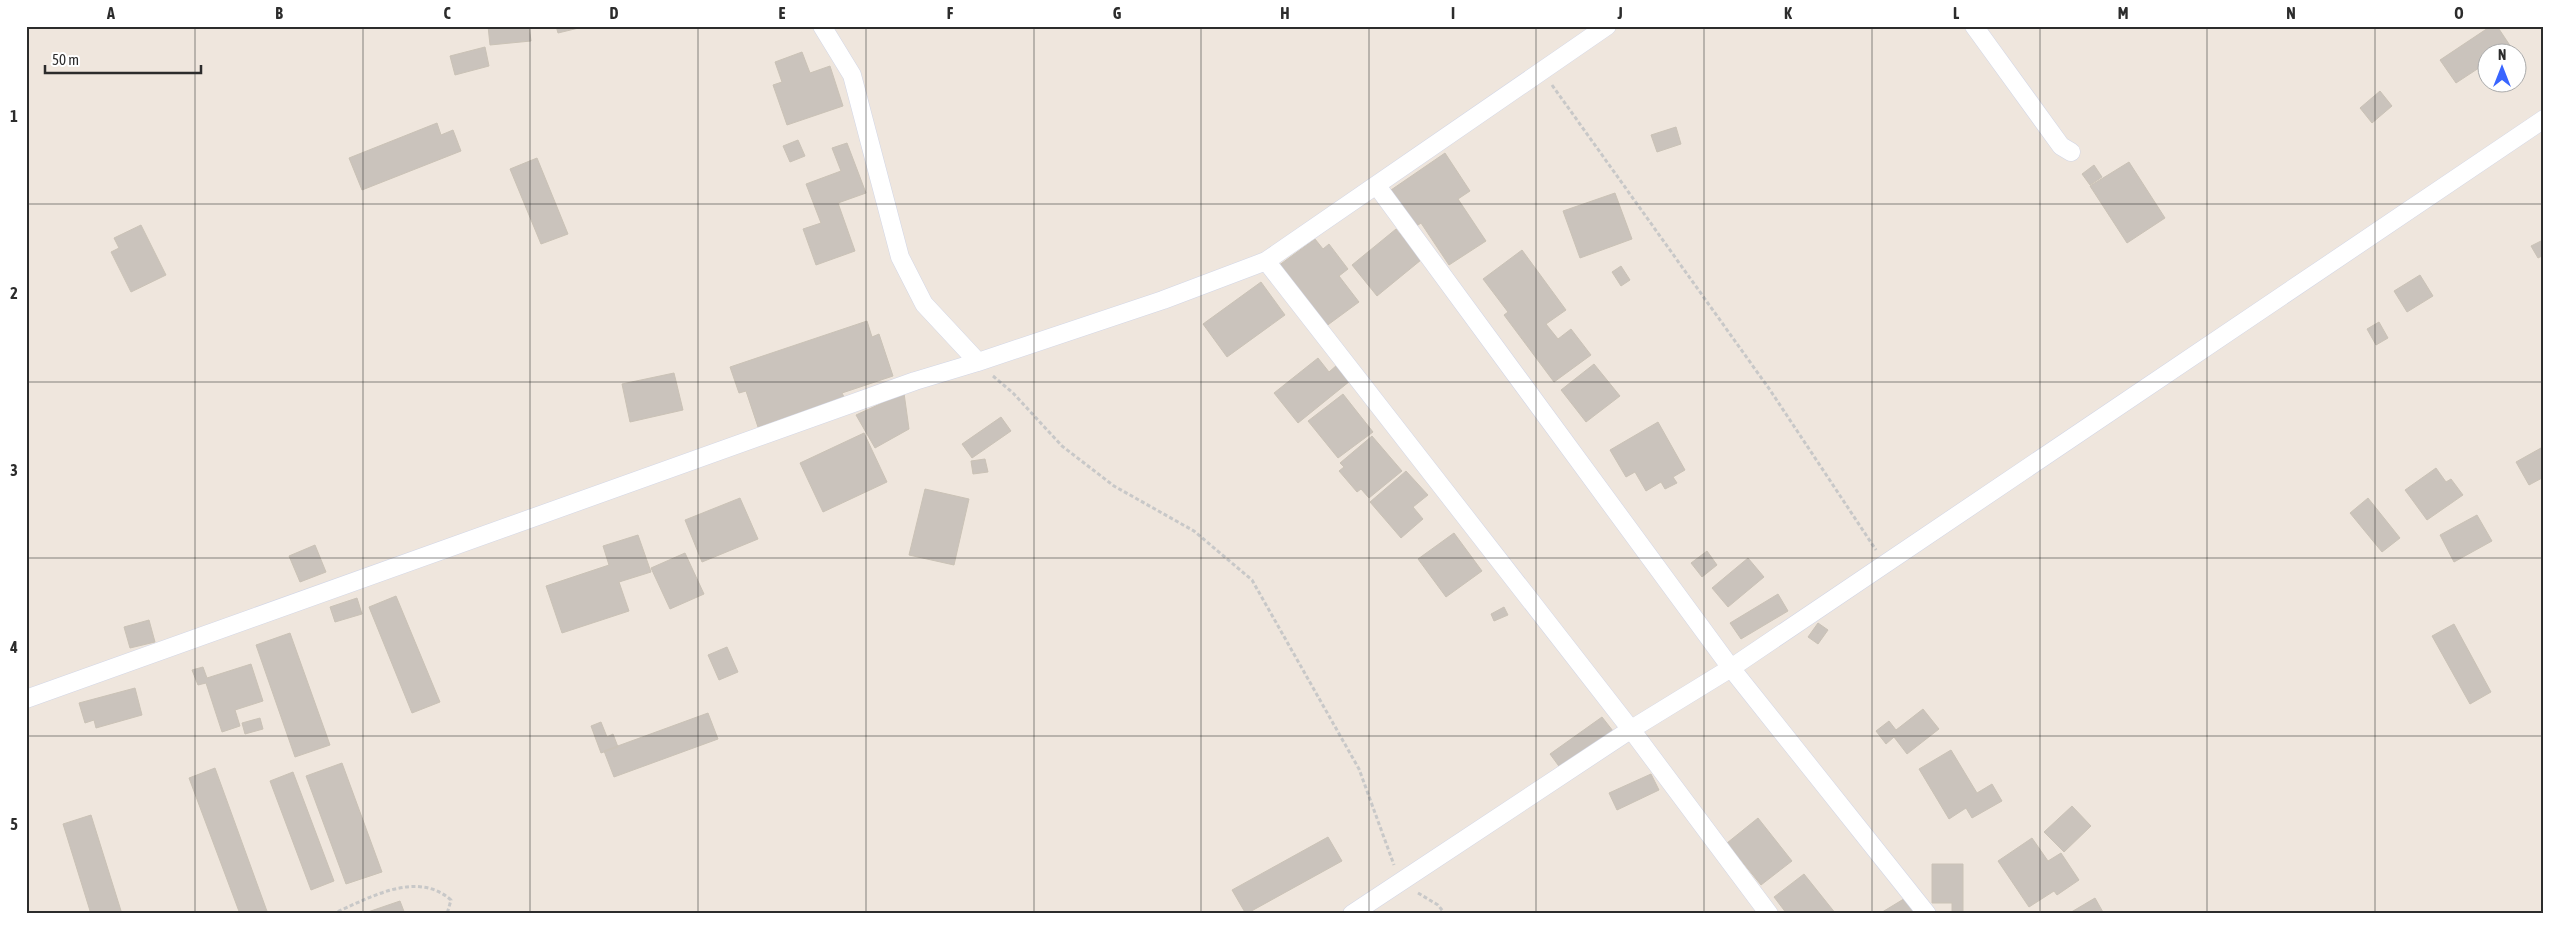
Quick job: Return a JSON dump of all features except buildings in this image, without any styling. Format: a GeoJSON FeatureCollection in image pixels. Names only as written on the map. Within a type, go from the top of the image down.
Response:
{"type":"FeatureCollection","features":[{"type":"Feature","properties":{"kind":"street"},"geometry":{"type":"LineString","coordinates":[[822,26],[852,75],[900,257],[924,304],[978,362]]}},
{"type":"Feature","properties":{"kind":"street"},"geometry":{"type":"LineString","coordinates":[[26,699],[915,381],[1163,300],[1266,262],[1607,26]]}},
{"type":"Feature","properties":{"kind":"street"},"geometry":{"type":"LineString","coordinates":[[1974,26],[2061,146],[2071,152]]}},
{"type":"Feature","properties":{"kind":"street"},"geometry":{"type":"LineString","coordinates":[[1352,914],[1630,730],[1731,668],[1886,565],[2544,119]]}},
{"type":"Feature","properties":{"kind":"street"},"geometry":{"type":"LineString","coordinates":[[1377,186],[1731,668],[1927,914]]}},
{"type":"Feature","properties":{"kind":"street"},"geometry":{"type":"LineString","coordinates":[[1266,262],[1630,730],[1769,914]]}},
{"type":"Feature","properties":{"kind":"path"},"geometry":{"type":"LineString","coordinates":[[1542,70],[1770,390],[1886,565]]}},
{"type":"Feature","properties":{"kind":"path"},"geometry":{"type":"LineString","coordinates":[[978,362],[1013,393],[1062,446],[1114,486],[1194,531],[1252,580],[1359,769],[1400,881],[1438,905],[1445,914]]}},
{"type":"Feature","properties":{"kind":"path"},"geometry":{"type":"LineString","coordinates":[[332,914],[394,888],[423,887],[442,892],[451,900],[447,914]]}}]}
